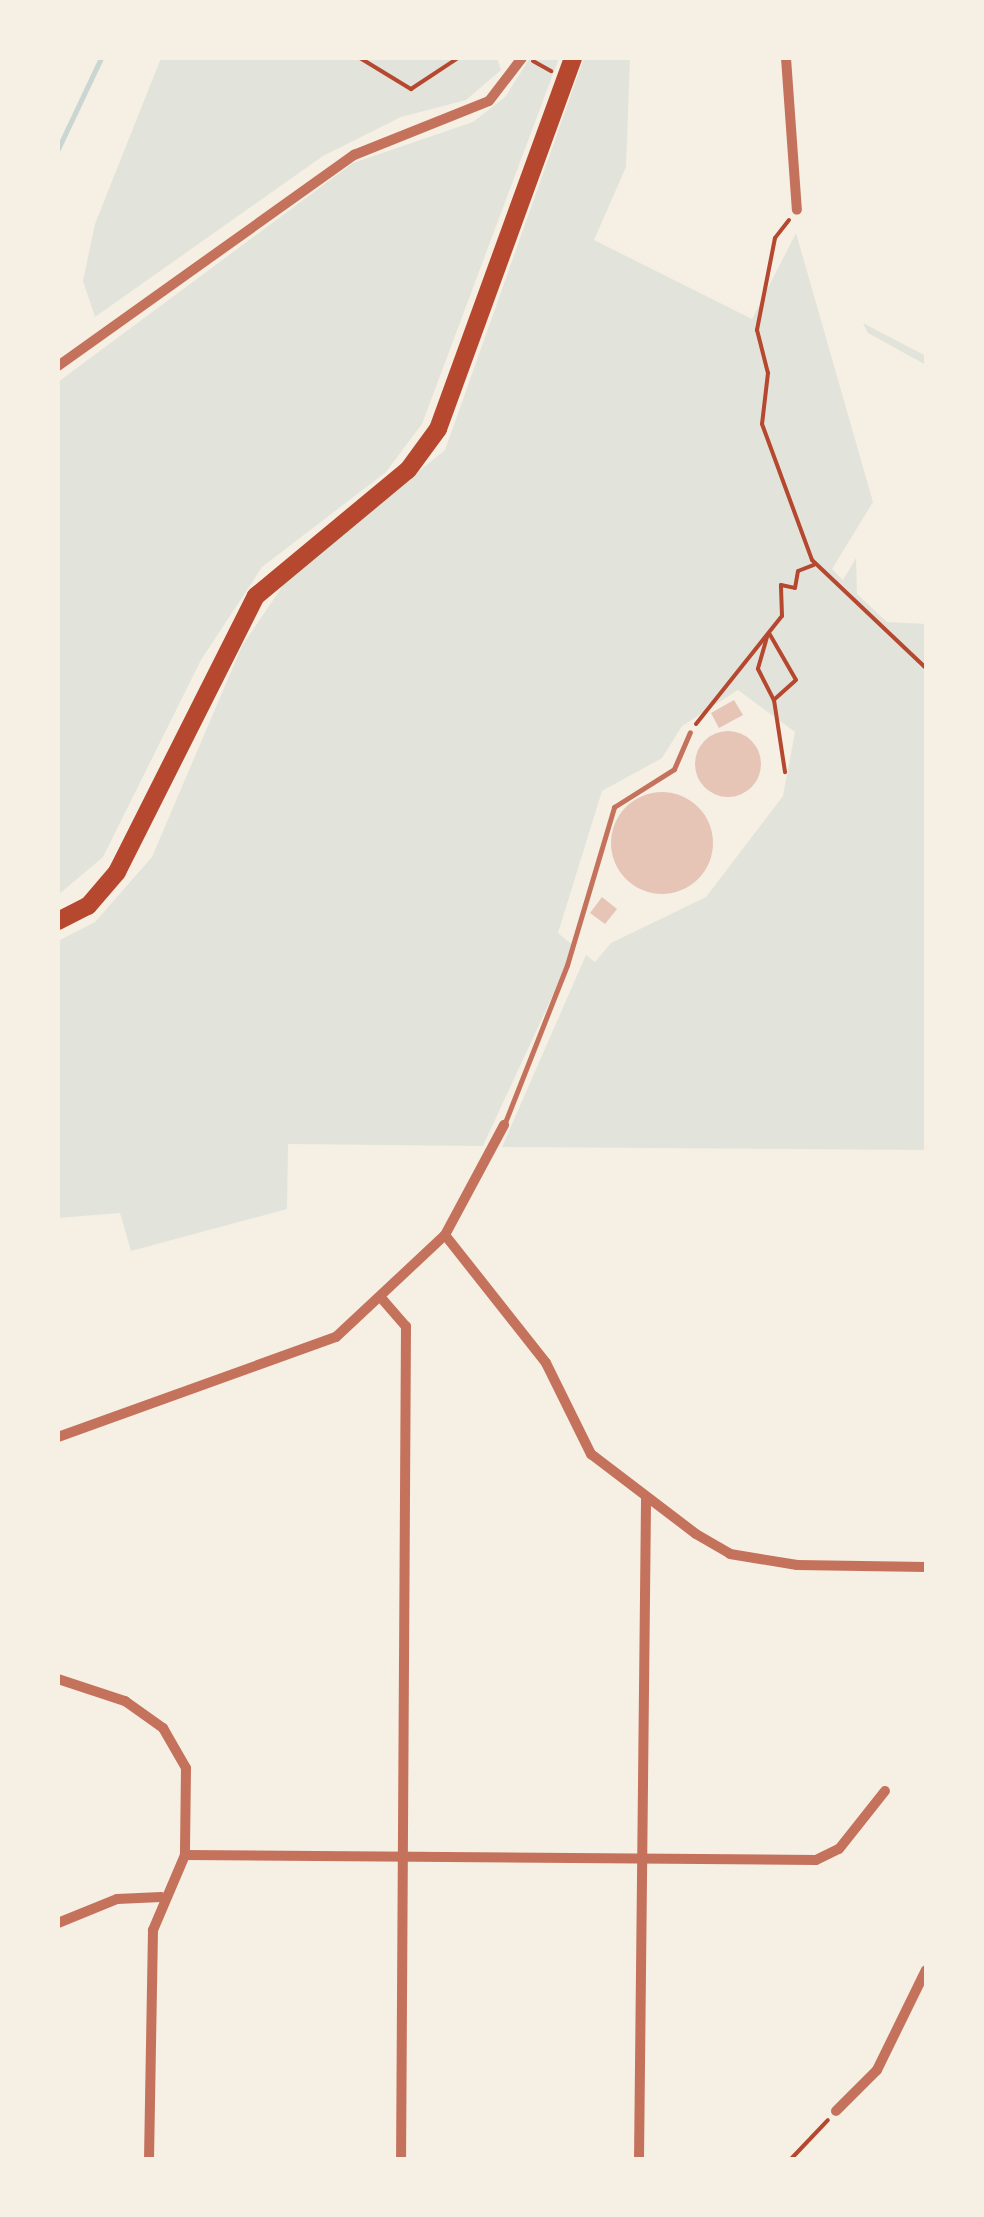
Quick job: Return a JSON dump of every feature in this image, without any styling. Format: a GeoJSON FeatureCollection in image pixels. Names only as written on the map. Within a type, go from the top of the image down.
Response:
{"type":"FeatureCollection","features":[{"type":"Feature","properties":{"kind":"main road"},"geometry":{"type":"LineString","coordinates":[[58,921],[88,906],[117,872],[256,596],[408,470],[438,429],[573,58]]}},
{"type":"Feature","properties":{"kind":"street"},"geometry":{"type":"LineString","coordinates":[[58,366],[354,155],[489,101],[525,58]]}},
{"type":"Feature","properties":{"kind":"street"},"geometry":{"type":"LineString","coordinates":[[786,58],[797,210]]}},
{"type":"Feature","properties":{"kind":"street"},"geometry":{"type":"LineString","coordinates":[[58,1437],[336,1337],[383,1300],[444,1235],[504,1125]]}},
{"type":"Feature","properties":{"kind":"street"},"geometry":{"type":"LineString","coordinates":[[444,1235],[546,1363],[591,1454],[646,1498],[730,1554],[797,1566],[926,1568]]}},
{"type":"Feature","properties":{"kind":"street"},"geometry":{"type":"LineString","coordinates":[[383,1300],[406,1326],[401,2160]]}},
{"type":"Feature","properties":{"kind":"street"},"geometry":{"type":"LineString","coordinates":[[639,2160],[646,1498]]}},
{"type":"Feature","properties":{"kind":"street"},"geometry":{"type":"LineString","coordinates":[[58,1679],[125,1701],[162,1728],[186,1768],[185,1855],[161,1897],[150,1974],[149,2160]]}},
{"type":"Feature","properties":{"kind":"street"},"geometry":{"type":"LineString","coordinates":[[185,1855],[816,1860],[839,1849],[885,1791]]}},
{"type":"Feature","properties":{"kind":"street"},"geometry":{"type":"LineString","coordinates":[[58,1923],[117,1899],[161,1897]]}},
{"type":"Feature","properties":{"kind":"street"},"geometry":{"type":"LineString","coordinates":[[836,2111],[877,2070],[926,1970]]}},
{"type":"Feature","properties":{"kind":"lane"},"geometry":{"type":"LineString","coordinates":[[504,1125],[567,966],[614,807],[674,768],[690,732]]}},
{"type":"Feature","properties":{"kind":"path"},"geometry":{"type":"LineString","coordinates":[[360,58],[412,89],[458,58]]}},
{"type":"Feature","properties":{"kind":"path"},"geometry":{"type":"LineString","coordinates":[[525,58],[564,78]]}},
{"type":"Feature","properties":{"kind":"path"},"geometry":{"type":"LineString","coordinates":[[797,210],[776,238],[757,330],[768,373],[762,424],[816,564],[926,668]]}},
{"type":"Feature","properties":{"kind":"path"},"geometry":{"type":"LineString","coordinates":[[690,732],[784,610],[781,585],[796,588],[798,571],[816,564]]}},
{"type":"Feature","properties":{"kind":"path"},"geometry":{"type":"LineString","coordinates":[[769,632],[758,669],[774,700],[785,772]]}},
{"type":"Feature","properties":{"kind":"path"},"geometry":{"type":"LineString","coordinates":[[769,632],[796,680],[774,700]]}},
{"type":"Feature","properties":{"kind":"path"},"geometry":{"type":"LineString","coordinates":[[790,2160],[836,2111]]}},
{"type":"Feature","properties":{"kind":"shaded area"},"geometry":{"type":"Polygon","coordinates":[[[161,58],[497,58],[501,70],[466,100],[401,117],[323,156],[95,317],[83,281],[95,224],[161,58]]]}},
{"type":"Feature","properties":{"kind":"shaded area"},"geometry":{"type":"Polygon","coordinates":[[[530,58],[559,58],[422,424],[386,472],[262,567],[201,660],[103,857],[58,895],[58,382],[353,163],[473,122],[505,97],[530,58]]]}},
{"type":"Feature","properties":{"kind":"shaded area"},"geometry":{"type":"Polygon","coordinates":[[[584,58],[630,58],[626,167],[594,240],[752,319],[796,233],[873,502],[832,569],[843,580],[856,558],[857,594],[887,622],[926,624],[926,1150],[502,1147],[586,955],[595,962],[611,943],[706,897],[783,796],[795,732],[738,690],[682,726],[662,758],[602,791],[558,933],[575,947],[483,1146],[288,1144],[287,1209],[131,1251],[120,1213],[58,1218],[58,941],[95,922],[152,857],[242,646],[288,578],[445,450],[584,58]]]}},
{"type":"Feature","properties":{"kind":"shaded area"},"geometry":{"type":"Polygon","coordinates":[[[863,323],[926,356],[926,365],[868,333],[863,323]]]}},
{"type":"Feature","properties":{"kind":"building"},"geometry":{"type":"Polygon","coordinates":[[[734,700],[743,715],[719,728],[711,713],[734,700]]]}},
{"type":"Feature","properties":{"kind":"building"},"geometry":{"type":"Polygon","coordinates":[[[728,731],[751,741],[761,764],[751,787],[728,797],[705,787],[695,764],[705,741],[728,731]]]}},
{"type":"Feature","properties":{"kind":"building"},"geometry":{"type":"Polygon","coordinates":[[[662,792],[691,800],[705,814],[713,843],[705,872],[691,886],[662,894],[633,886],[619,872],[611,843],[619,814],[633,800],[662,792]]]}},
{"type":"Feature","properties":{"kind":"building"},"geometry":{"type":"Polygon","coordinates":[[[602,897],[617,909],[605,924],[590,913],[602,897]]]}},
{"type":"Feature","properties":{"kind":"waterway"},"geometry":{"type":"LineString","coordinates":[[58,149],[101,58]]}}]}
